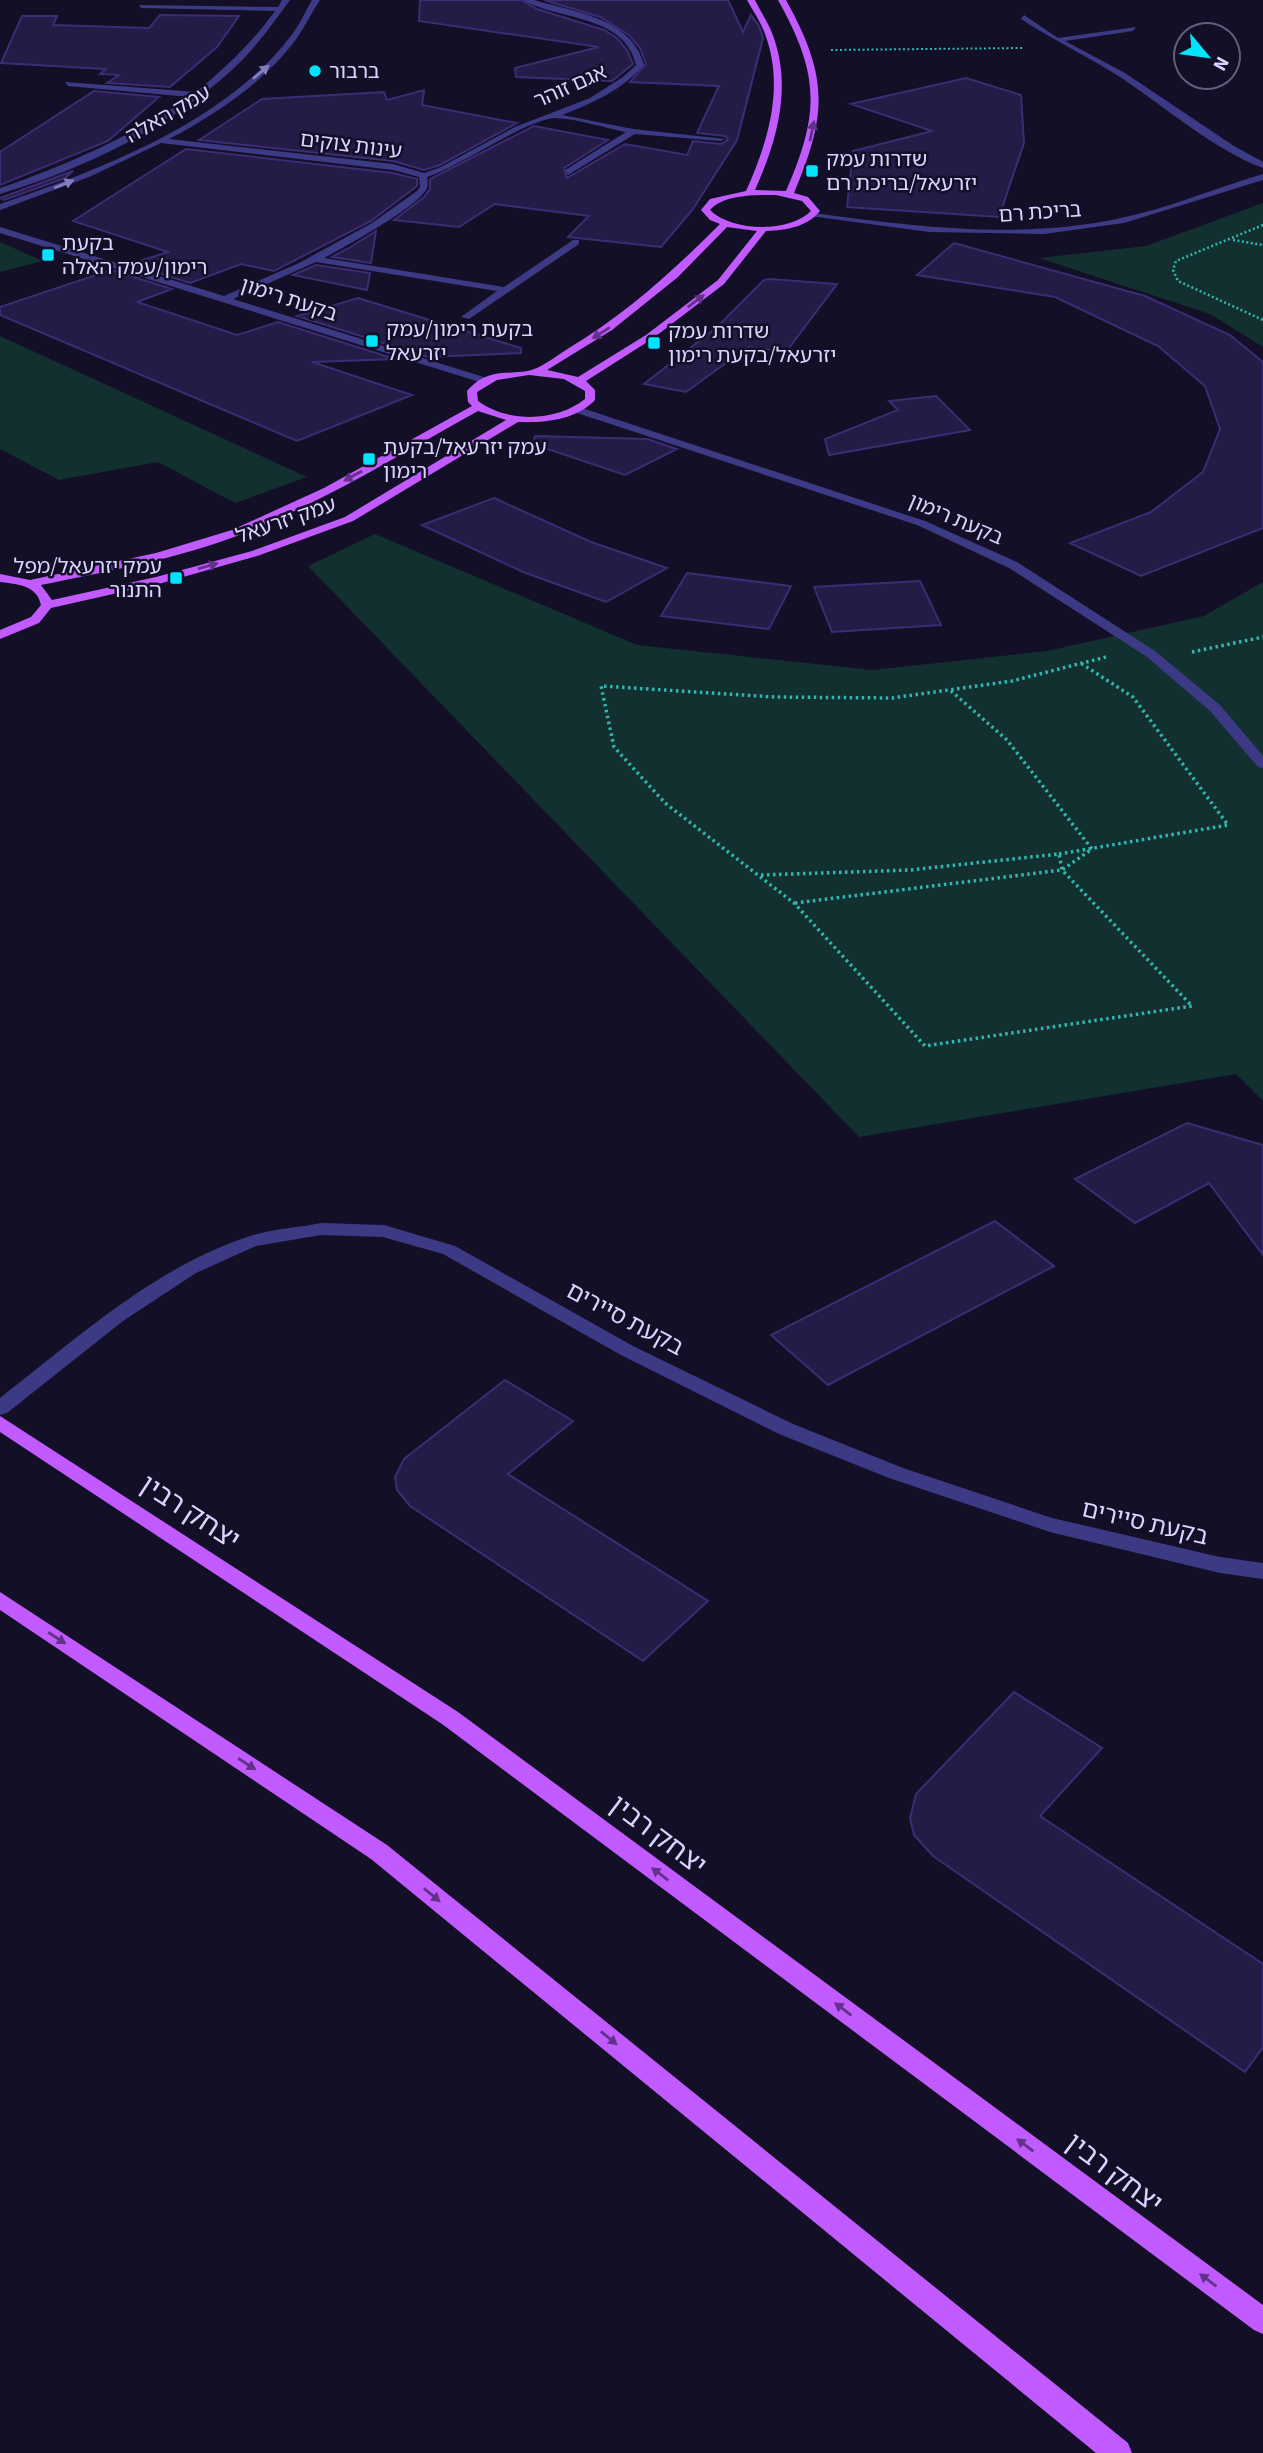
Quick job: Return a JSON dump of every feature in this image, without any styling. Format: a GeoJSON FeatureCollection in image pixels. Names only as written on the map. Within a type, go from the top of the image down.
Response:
{"type":"FeatureCollection","features":[{"type":"Feature","properties":{"kind":"main road"},"geometry":{"type":"LineString","coordinates":[[749,192],[767,154],[778,107],[777,65],[769,33],[751,0]]}},
{"type":"Feature","properties":{"kind":"main road"},"geometry":{"type":"LineString","coordinates":[[782,0],[802,32],[817,108],[807,155],[789,195]]}},
{"type":"Feature","properties":{"kind":"main road"},"geometry":{"type":"LineString","coordinates":[[749,192],[789,195],[815,207],[814,216],[795,225],[764,228],[725,224],[708,215],[707,205],[722,197],[749,192]]}},
{"type":"Feature","properties":{"kind":"main road"},"geometry":{"type":"LineString","coordinates":[[537,372],[609,328],[675,275],[725,224]]}},
{"type":"Feature","properties":{"kind":"main road"},"geometry":{"type":"LineString","coordinates":[[579,381],[649,337],[721,282],[764,228]]}},
{"type":"Feature","properties":{"kind":"main road"},"geometry":{"type":"LineString","coordinates":[[537,372],[579,381],[586,385],[592,395],[586,405],[578,410],[550,417],[517,418],[494,414],[478,407],[471,397],[472,391],[486,381],[509,374],[537,372]]}},
{"type":"Feature","properties":{"kind":"main road","name":"עמק יזרעאל"},"geometry":{"type":"LineString","coordinates":[[29,584],[148,557],[234,532],[306,502],[478,407]]}},
{"type":"Feature","properties":{"kind":"main road","name":"עמק יזרעאל"},"geometry":{"type":"LineString","coordinates":[[47,605],[158,580],[243,556],[349,519],[517,418]]}},
{"type":"Feature","properties":{"kind":"main road"},"geometry":{"type":"LineString","coordinates":[[0,578],[29,584],[43,593],[47,605],[35,620],[0,635]]}},
{"type":"Feature","properties":{"kind":"main road","name":"יצחק רבין"},"geometry":{"type":"LineString","coordinates":[[0,1423],[450,1718],[1263,2321]]}},
{"type":"Feature","properties":{"kind":"main road"},"geometry":{"type":"LineString","coordinates":[[0,1601],[380,1852],[1118,2453]]}},
{"type":"Feature","properties":{"kind":"street","name":"עמק האלה"},"geometry":{"type":"LineString","coordinates":[[0,191],[79,161],[130,136],[198,94],[240,61],[271,24],[286,0]]}},
{"type":"Feature","properties":{"kind":"street","name":"עמק האלה"},"geometry":{"type":"LineString","coordinates":[[0,208],[98,171],[161,141],[230,97],[272,62],[303,25],[316,0]]}},
{"type":"Feature","properties":{"kind":"street","name":"אגם זוהר"},"geometry":{"type":"LineString","coordinates":[[423,176],[452,167],[501,137],[615,87],[640,65],[640,53],[633,43],[618,32],[597,22],[527,0]]}},
{"type":"Feature","properties":{"kind":"street"},"geometry":{"type":"LineString","coordinates":[[141,6],[281,9]]}},
{"type":"Feature","properties":{"kind":"street"},"geometry":{"type":"LineString","coordinates":[[1024,17],[1056,40],[1122,75],[1231,148],[1263,165]]}},
{"type":"Feature","properties":{"kind":"street"},"geometry":{"type":"LineString","coordinates":[[1056,40],[1133,29]]}},
{"type":"Feature","properties":{"kind":"street"},"geometry":{"type":"LineString","coordinates":[[68,83],[198,94]]}},
{"type":"Feature","properties":{"kind":"street"},"geometry":{"type":"LineString","coordinates":[[551,115],[633,131],[721,139]]}},
{"type":"Feature","properties":{"kind":"street"},"geometry":{"type":"LineString","coordinates":[[568,172],[633,131]]}},
{"type":"Feature","properties":{"kind":"street","name":"עינות צוקים"},"geometry":{"type":"LineString","coordinates":[[161,141],[393,167],[423,176],[424,187],[403,206],[315,259],[226,299]]}},
{"type":"Feature","properties":{"kind":"street","name":"בריכת רם"},"geometry":{"type":"LineString","coordinates":[[814,216],[902,228],[984,233],[1060,230],[1122,221],[1263,177]]}},
{"type":"Feature","properties":{"kind":"street"},"geometry":{"type":"LineString","coordinates":[[0,208],[0,215]]}},
{"type":"Feature","properties":{"kind":"street","name":"בקעת רימון"},"geometry":{"type":"LineString","coordinates":[[0,230],[486,381]]}},
{"type":"Feature","properties":{"kind":"street"},"geometry":{"type":"LineString","coordinates":[[466,317],[576,242]]}},
{"type":"Feature","properties":{"kind":"street"},"geometry":{"type":"LineString","coordinates":[[315,259],[506,290]]}},
{"type":"Feature","properties":{"kind":"street","name":"בקעת רימון"},"geometry":{"type":"LineString","coordinates":[[578,410],[921,523],[1013,565],[1151,654],[1215,708],[1262,761]]}},
{"type":"Feature","properties":{"kind":"street","name":"בקעת סיירים"},"geometry":{"type":"LineString","coordinates":[[0,1408],[117,1317],[190,1269],[252,1241],[321,1229],[384,1231],[449,1250],[626,1350],[786,1429],[896,1473],[1050,1525],[1220,1565],[1263,1571]]}},
{"type":"Feature","properties":{"kind":"path"},"geometry":{"type":"LineString","coordinates":[[807,51],[1072,48]]}},
{"type":"Feature","properties":{"kind":"path"},"geometry":{"type":"LineString","coordinates":[[1263,225],[1176,261],[1173,270],[1178,281],[1236,305],[1263,320]]}},
{"type":"Feature","properties":{"kind":"path"},"geometry":{"type":"LineString","coordinates":[[1230,240],[1263,245]]}},
{"type":"Feature","properties":{"kind":"path"},"geometry":{"type":"LineString","coordinates":[[1183,654],[1263,637]]}},
{"type":"Feature","properties":{"kind":"path"},"geometry":{"type":"LineString","coordinates":[[1059,854],[1062,870],[1192,1006],[925,1046],[794,903],[664,803],[614,747],[601,686],[800,698],[892,698],[1012,681],[1118,654]]}},
{"type":"Feature","properties":{"kind":"path"},"geometry":{"type":"LineString","coordinates":[[759,875],[841,875],[961,867],[1092,849],[1228,825],[1133,697],[1081,664]]}},
{"type":"Feature","properties":{"kind":"path"},"geometry":{"type":"LineString","coordinates":[[950,690],[1007,740],[1092,849]]}},
{"type":"Feature","properties":{"kind":"path"},"geometry":{"type":"LineString","coordinates":[[794,903],[1062,870],[1092,849]]}},
{"type":"Feature","properties":{"kind":"green space"},"geometry":{"type":"Polygon","coordinates":[[[1263,203],[1263,347],[1210,314],[1039,258],[1146,246],[1263,203]]]}},
{"type":"Feature","properties":{"kind":"green space"},"geometry":{"type":"Polygon","coordinates":[[[0,242],[43,261],[0,272],[0,242]]]}},
{"type":"Feature","properties":{"kind":"green space"},"geometry":{"type":"Polygon","coordinates":[[[0,336],[307,477],[235,503],[158,462],[59,480],[0,449],[0,336]]]}},
{"type":"Feature","properties":{"kind":"green space"},"geometry":{"type":"Polygon","coordinates":[[[375,534],[637,645],[872,670],[1047,651],[1204,616],[1263,582],[1263,1101],[1236,1074],[859,1137],[308,566],[375,534]]]}},
{"type":"Feature","properties":{"kind":"building"},"geometry":{"type":"Polygon","coordinates":[[[420,0],[521,0],[537,9],[604,30],[617,38],[627,50],[633,64],[612,81],[516,77],[515,68],[599,47],[419,21],[420,0]]]}},
{"type":"Feature","properties":{"kind":"building"},"geometry":{"type":"Polygon","coordinates":[[[544,0],[728,0],[743,32],[751,15],[759,26],[763,38],[737,140],[693,209],[661,247],[568,237],[589,216],[495,204],[459,227],[394,220],[424,197],[430,189],[430,179],[534,126],[608,140],[564,168],[567,178],[625,144],[687,155],[693,141],[721,144],[728,140],[725,136],[697,133],[719,86],[630,82],[646,64],[640,48],[629,35],[600,17],[544,0]]]}},
{"type":"Feature","properties":{"kind":"building"},"geometry":{"type":"Polygon","coordinates":[[[160,15],[239,16],[217,47],[170,87],[107,83],[119,75],[100,74],[106,69],[1,63],[22,16],[57,16],[53,25],[149,28],[160,15]]]}},
{"type":"Feature","properties":{"kind":"building"},"geometry":{"type":"Polygon","coordinates":[[[966,78],[1021,95],[1024,143],[999,217],[847,207],[853,151],[932,131],[851,104],[966,78]]]}},
{"type":"Feature","properties":{"kind":"building"},"geometry":{"type":"Polygon","coordinates":[[[424,90],[422,105],[517,123],[440,165],[424,170],[393,161],[199,140],[262,99],[384,92],[387,100],[424,90]]]}},
{"type":"Feature","properties":{"kind":"building"},"geometry":{"type":"Polygon","coordinates":[[[94,91],[159,97],[108,141],[0,185],[0,152],[94,91]]]}},
{"type":"Feature","properties":{"kind":"building"},"geometry":{"type":"Polygon","coordinates":[[[186,149],[393,173],[417,179],[417,186],[371,221],[274,271],[241,264],[190,283],[130,264],[168,252],[73,221],[186,149]]]}},
{"type":"Feature","properties":{"kind":"building"},"geometry":{"type":"Polygon","coordinates":[[[73,171],[65,178],[4,200],[0,198],[73,171]]]}},
{"type":"Feature","properties":{"kind":"building"},"geometry":{"type":"Polygon","coordinates":[[[376,231],[371,263],[332,257],[349,248],[376,231]]]}},
{"type":"Feature","properties":{"kind":"building"},"geometry":{"type":"Polygon","coordinates":[[[954,243],[1145,296],[1230,335],[1263,362],[1263,528],[1141,576],[1070,543],[1151,512],[1203,472],[1220,429],[1205,386],[1158,346],[1055,297],[917,275],[954,243]]]}},
{"type":"Feature","properties":{"kind":"building"},"geometry":{"type":"Polygon","coordinates":[[[316,265],[370,273],[367,290],[293,275],[316,265]]]}},
{"type":"Feature","properties":{"kind":"building"},"geometry":{"type":"Polygon","coordinates":[[[111,270],[172,289],[137,302],[237,335],[278,322],[395,359],[312,362],[412,395],[297,441],[0,315],[0,307],[111,270]]]}},
{"type":"Feature","properties":{"kind":"building"},"geometry":{"type":"Polygon","coordinates":[[[764,280],[837,284],[786,352],[748,347],[686,392],[644,384],[717,327],[764,280]]]}},
{"type":"Feature","properties":{"kind":"building"},"geometry":{"type":"Polygon","coordinates":[[[358,298],[521,348],[521,353],[428,357],[297,316],[358,298]]]}},
{"type":"Feature","properties":{"kind":"building"},"geometry":{"type":"Polygon","coordinates":[[[936,396],[970,430],[829,455],[825,439],[898,410],[889,401],[936,396]]]}},
{"type":"Feature","properties":{"kind":"building"},"geometry":{"type":"Polygon","coordinates":[[[535,436],[647,439],[677,449],[625,475],[533,444],[535,436]]]}},
{"type":"Feature","properties":{"kind":"building"},"geometry":{"type":"Polygon","coordinates":[[[494,498],[591,542],[667,568],[606,602],[523,572],[422,525],[494,498]]]}},
{"type":"Feature","properties":{"kind":"building"},"geometry":{"type":"Polygon","coordinates":[[[687,573],[791,586],[769,629],[661,616],[687,573]]]}},
{"type":"Feature","properties":{"kind":"building"},"geometry":{"type":"Polygon","coordinates":[[[920,581],[941,625],[832,632],[814,587],[920,581]]]}},
{"type":"Feature","properties":{"kind":"building"},"geometry":{"type":"Polygon","coordinates":[[[1187,1123],[1263,1145],[1263,1255],[1209,1183],[1135,1223],[1075,1179],[1187,1123]]]}},
{"type":"Feature","properties":{"kind":"building"},"geometry":{"type":"Polygon","coordinates":[[[995,1221],[1054,1266],[828,1385],[771,1335],[995,1221]]]}},
{"type":"Feature","properties":{"kind":"building"},"geometry":{"type":"Polygon","coordinates":[[[505,1380],[573,1421],[508,1474],[708,1601],[643,1661],[410,1506],[397,1490],[395,1477],[404,1459],[505,1380]]]}},
{"type":"Feature","properties":{"kind":"building"},"geometry":{"type":"Polygon","coordinates":[[[1014,1692],[1102,1748],[1040,1816],[1263,1964],[1263,2047],[1245,2072],[933,1856],[914,1835],[910,1818],[916,1794],[1014,1692]]]}},
{"type":"Feature","properties":{"kind":"place","name":"ברבור"},"geometry":{"type":"Point","coordinates":[315,71]}},
{"type":"Feature","properties":{"kind":"place","name":"שדרות עמק יזרעאל/בריכת רם"},"geometry":{"type":"Point","coordinates":[812,171]}},
{"type":"Feature","properties":{"kind":"place","name":"בקעת רימון/עמק האלה"},"geometry":{"type":"Point","coordinates":[48,255]}},
{"type":"Feature","properties":{"kind":"place","name":"בקעת רימון/עמק יזרעאל"},"geometry":{"type":"Point","coordinates":[372,341]}},
{"type":"Feature","properties":{"kind":"place","name":"שדרות עמק יזרעאל/בקעת רימון"},"geometry":{"type":"Point","coordinates":[654,343]}},
{"type":"Feature","properties":{"kind":"place","name":"עמק יזרעאל/בקעת רימון"},"geometry":{"type":"Point","coordinates":[369,459]}},
{"type":"Feature","properties":{"kind":"place","name":"עמק יזרעאל/מפל התנור"},"geometry":{"type":"Point","coordinates":[176,578]}}]}
